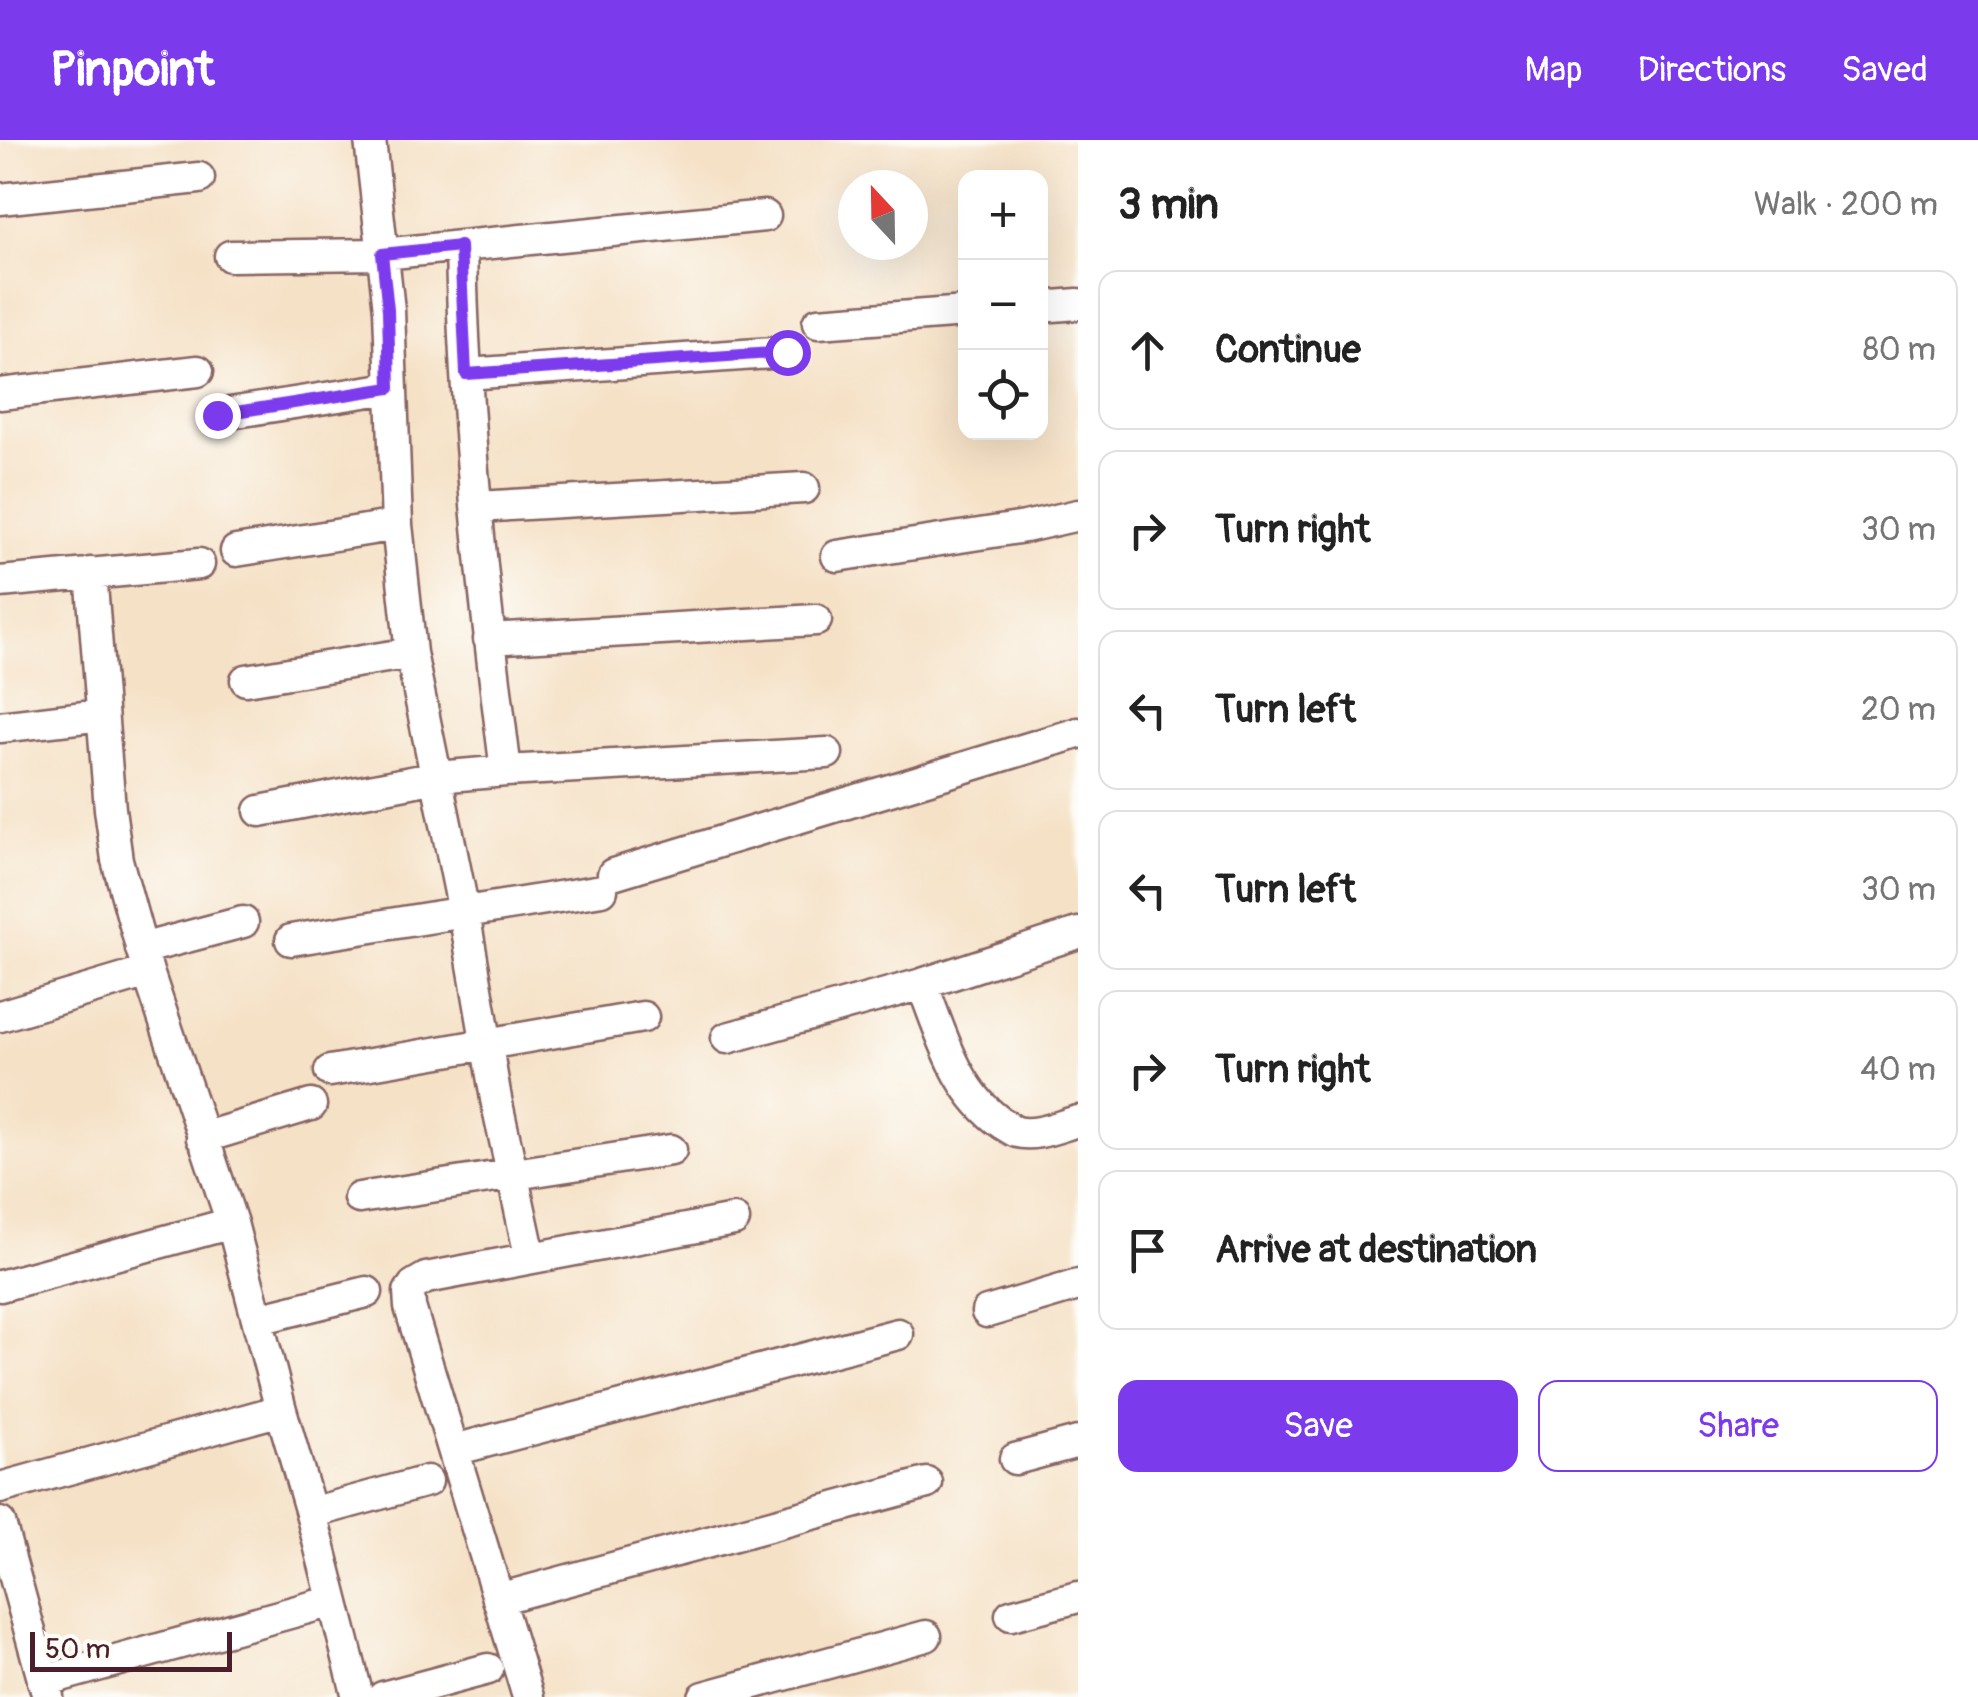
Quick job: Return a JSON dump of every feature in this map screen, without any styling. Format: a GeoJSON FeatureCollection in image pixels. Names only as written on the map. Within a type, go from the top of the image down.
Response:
{"type":"FeatureCollection","features":[{"type":"Feature","properties":{"kind":"street"},"geometry":{"type":"LineString","coordinates":[[370,140],[388,310],[398,525],[411,652],[527,1242]]}},
{"type":"Feature","properties":{"kind":"street"},"geometry":{"type":"LineString","coordinates":[[0,199],[199,178]]}},
{"type":"Feature","properties":{"kind":"street"},"geometry":{"type":"LineString","coordinates":[[230,256],[382,254],[765,216]]}},
{"type":"Feature","properties":{"kind":"street"},"geometry":{"type":"LineString","coordinates":[[460,246],[477,507],[506,771]]}},
{"type":"Feature","properties":{"kind":"street"},"geometry":{"type":"LineString","coordinates":[[1048,306],[1078,304]]}},
{"type":"Feature","properties":{"kind":"street"},"geometry":{"type":"LineString","coordinates":[[818,323],[958,313]]}},
{"type":"Feature","properties":{"kind":"street"},"geometry":{"type":"LineString","coordinates":[[466,374],[787,352]]}},
{"type":"Feature","properties":{"kind":"street"},"geometry":{"type":"LineString","coordinates":[[0,394],[198,372]]}},
{"type":"Feature","properties":{"kind":"street"},"geometry":{"type":"LineString","coordinates":[[217,415],[390,388]]}},
{"type":"Feature","properties":{"kind":"street"},"geometry":{"type":"LineString","coordinates":[[477,507],[804,488]]}},
{"type":"Feature","properties":{"kind":"street"},"geometry":{"type":"LineString","coordinates":[[838,556],[1078,515]]}},
{"type":"Feature","properties":{"kind":"street"},"geometry":{"type":"LineString","coordinates":[[236,551],[398,525]]}},
{"type":"Feature","properties":{"kind":"street"},"geometry":{"type":"LineString","coordinates":[[0,582],[199,564]]}},
{"type":"Feature","properties":{"kind":"street"},"geometry":{"type":"LineString","coordinates":[[92,574],[117,860],[145,960],[232,1224],[358,1697]]}},
{"type":"Feature","properties":{"kind":"street"},"geometry":{"type":"LineString","coordinates":[[489,640],[816,620]]}},
{"type":"Feature","properties":{"kind":"street"},"geometry":{"type":"LineString","coordinates":[[246,680],[411,652]]}},
{"type":"Feature","properties":{"kind":"street"},"geometry":{"type":"LineString","coordinates":[[0,726],[102,715]]}},
{"type":"Feature","properties":{"kind":"street"},"geometry":{"type":"LineString","coordinates":[[290,940],[464,912],[608,882],[1078,733]]}},
{"type":"Feature","properties":{"kind":"street"},"geometry":{"type":"LineString","coordinates":[[260,811],[437,777],[826,753]]}},
{"type":"Feature","properties":{"kind":"street"},"geometry":{"type":"LineString","coordinates":[[0,1016],[243,922]]}},
{"type":"Feature","properties":{"kind":"street"},"geometry":{"type":"LineString","coordinates":[[727,1038],[922,984],[1078,934]]}},
{"type":"Feature","properties":{"kind":"street"},"geometry":{"type":"LineString","coordinates":[[922,984],[955,1068],[972,1095],[994,1117],[1014,1132],[1035,1132],[1078,1121]]}},
{"type":"Feature","properties":{"kind":"street"},"geometry":{"type":"LineString","coordinates":[[330,1071],[643,1017]]}},
{"type":"Feature","properties":{"kind":"street"},"geometry":{"type":"LineString","coordinates":[[202,1138],[310,1105]]}},
{"type":"Feature","properties":{"kind":"street"},"geometry":{"type":"LineString","coordinates":[[358,1198],[671,1150]]}},
{"type":"Feature","properties":{"kind":"street"},"geometry":{"type":"LineString","coordinates":[[528,1697],[408,1292],[426,1278],[734,1220]]}},
{"type":"Feature","properties":{"kind":"street"},"geometry":{"type":"LineString","coordinates":[[0,1286],[232,1224]]}},
{"type":"Feature","properties":{"kind":"street"},"geometry":{"type":"LineString","coordinates":[[987,1312],[1078,1285]]}},
{"type":"Feature","properties":{"kind":"street"},"geometry":{"type":"LineString","coordinates":[[258,1320],[367,1292]]}},
{"type":"Feature","properties":{"kind":"street"},"geometry":{"type":"LineString","coordinates":[[454,1450],[898,1334]]}},
{"type":"Feature","properties":{"kind":"street"},"geometry":{"type":"LineString","coordinates":[[0,1488],[281,1410]]}},
{"type":"Feature","properties":{"kind":"street"},"geometry":{"type":"LineString","coordinates":[[1015,1460],[1078,1442]]}},
{"type":"Feature","properties":{"kind":"street"},"geometry":{"type":"LineString","coordinates":[[310,1513],[428,1481]]}},
{"type":"Feature","properties":{"kind":"street"},"geometry":{"type":"LineString","coordinates":[[498,1598],[927,1483]]}},
{"type":"Feature","properties":{"kind":"street"},"geometry":{"type":"LineString","coordinates":[[0,1522],[13,1628],[45,1689],[334,1601]]}},
{"type":"Feature","properties":{"kind":"street"},"geometry":{"type":"LineString","coordinates":[[1010,1615],[1078,1597]]}},
{"type":"Feature","properties":{"kind":"street"},"geometry":{"type":"LineString","coordinates":[[704,1697],[926,1636]]}},
{"type":"Feature","properties":{"kind":"street"},"geometry":{"type":"LineString","coordinates":[[383,1697],[488,1669]]}},
{"type":"Feature","properties":{"kind":"route"},"geometry":{"type":"LineString","coordinates":[[217,415],[390,388],[382,254],[460,246],[466,374],[787,352]]}}]}
